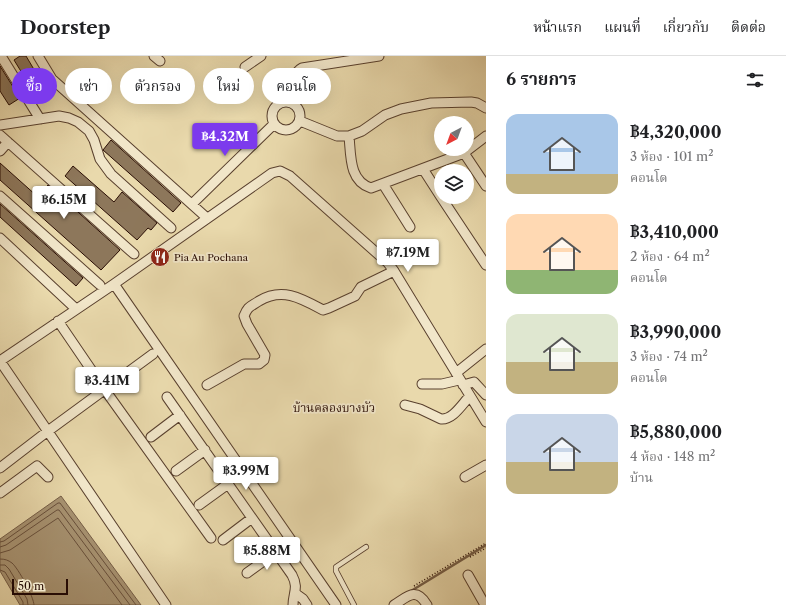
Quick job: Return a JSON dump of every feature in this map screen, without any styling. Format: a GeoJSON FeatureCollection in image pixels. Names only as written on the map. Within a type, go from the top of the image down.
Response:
{"type":"FeatureCollection","features":[{"type":"Feature","properties":{"kind":"street"},"geometry":{"type":"LineString","coordinates":[[38,56],[52,79],[207,218]]}},
{"type":"Feature","properties":{"kind":"street"},"geometry":{"type":"LineString","coordinates":[[245,67],[261,56]]}},
{"type":"Feature","properties":{"kind":"street"},"geometry":{"type":"LineString","coordinates":[[302,68],[333,59],[378,56]]}},
{"type":"Feature","properties":{"kind":"street"},"geometry":{"type":"LineString","coordinates":[[2,61],[40,119]]}},
{"type":"Feature","properties":{"kind":"street"},"geometry":{"type":"LineString","coordinates":[[300,121],[337,136],[349,136],[362,131],[384,115],[401,109],[431,103],[472,102],[486,108]]}},
{"type":"Feature","properties":{"kind":"street"},"geometry":{"type":"LineString","coordinates":[[279,104],[275,106],[272,115],[274,124],[281,130],[285,131],[294,128],[300,121],[298,108],[293,104]]}},
{"type":"Feature","properties":{"kind":"street"},"geometry":{"type":"LineString","coordinates":[[0,125],[59,116],[78,122],[91,136],[100,159],[111,174],[171,228]]}},
{"type":"Feature","properties":{"kind":"street"},"geometry":{"type":"LineString","coordinates":[[192,204],[274,124]]}},
{"type":"Feature","properties":{"kind":"street"},"geometry":{"type":"LineString","coordinates":[[0,135],[134,254]]}},
{"type":"Feature","properties":{"kind":"street"},"geometry":{"type":"LineString","coordinates":[[349,136],[355,176],[364,185],[371,188],[454,156]]}},
{"type":"Feature","properties":{"kind":"street"},"geometry":{"type":"LineString","coordinates":[[474,145],[486,136]]}},
{"type":"Feature","properties":{"kind":"street"},"geometry":{"type":"LineString","coordinates":[[0,151],[8,142]]}},
{"type":"Feature","properties":{"kind":"street"},"geometry":{"type":"LineString","coordinates":[[467,156],[486,186]]}},
{"type":"Feature","properties":{"kind":"street"},"geometry":{"type":"LineString","coordinates":[[423,169],[434,186]]}},
{"type":"Feature","properties":{"kind":"street"},"geometry":{"type":"LineString","coordinates":[[166,605],[0,361],[272,174],[280,171],[290,176],[388,263],[486,422]]}},
{"type":"Feature","properties":{"kind":"street"},"geometry":{"type":"LineString","coordinates":[[383,184],[410,227]]}},
{"type":"Feature","properties":{"kind":"street"},"geometry":{"type":"LineString","coordinates":[[0,196],[100,285]]}},
{"type":"Feature","properties":{"kind":"street"},"geometry":{"type":"LineString","coordinates":[[446,204],[486,265]]}},
{"type":"Feature","properties":{"kind":"street"},"geometry":{"type":"LineString","coordinates":[[0,238],[76,309]]}},
{"type":"Feature","properties":{"kind":"street"},"geometry":{"type":"LineString","coordinates":[[207,385],[244,364],[259,364],[264,360],[265,355],[244,316],[248,308],[268,296],[281,294],[294,296],[323,310],[355,296],[361,287],[394,271]]}},
{"type":"Feature","properties":{"kind":"street"},"geometry":{"type":"LineString","coordinates":[[114,284],[336,605]]}},
{"type":"Feature","properties":{"kind":"street"},"geometry":{"type":"LineString","coordinates":[[58,321],[105,390],[211,538]]}},
{"type":"Feature","properties":{"kind":"street"},"geometry":{"type":"LineString","coordinates":[[459,379],[486,349]]}},
{"type":"Feature","properties":{"kind":"street"},"geometry":{"type":"LineString","coordinates":[[0,468],[153,354]]}},
{"type":"Feature","properties":{"kind":"street"},"geometry":{"type":"LineString","coordinates":[[422,384],[442,384],[459,379],[474,382],[486,395]]}},
{"type":"Feature","properties":{"kind":"street"},"geometry":{"type":"LineString","coordinates":[[405,405],[420,409],[444,419],[453,415],[470,396]]}},
{"type":"Feature","properties":{"kind":"street"},"geometry":{"type":"LineString","coordinates":[[167,397],[294,579],[302,599],[292,605]]}},
{"type":"Feature","properties":{"kind":"street"},"geometry":{"type":"LineString","coordinates":[[151,437],[180,415]]}},
{"type":"Feature","properties":{"kind":"street"},"geometry":{"type":"LineString","coordinates":[[176,471],[205,450]]}},
{"type":"Feature","properties":{"kind":"street"},"geometry":{"type":"LineString","coordinates":[[465,477],[486,465]]}},
{"type":"Feature","properties":{"kind":"street"},"geometry":{"type":"LineString","coordinates":[[0,493],[36,466],[48,477]]}},
{"type":"Feature","properties":{"kind":"street"},"geometry":{"type":"LineString","coordinates":[[199,505],[228,484]]}},
{"type":"Feature","properties":{"kind":"street"},"geometry":{"type":"LineString","coordinates":[[223,540],[252,518]]}},
{"type":"Feature","properties":{"kind":"street"},"geometry":{"type":"LineString","coordinates":[[247,573],[276,552]]}},
{"type":"Feature","properties":{"kind":"street"},"geometry":{"type":"LineString","coordinates":[[468,575],[485,605]]}},
{"type":"Feature","properties":{"kind":"street"},"geometry":{"type":"LineString","coordinates":[[394,605],[412,594],[416,594],[421,597],[427,605]]}},
{"type":"Feature","properties":{"kind":"lane"},"geometry":{"type":"LineString","coordinates":[[354,605],[336,571],[336,568],[366,547]]}},
{"type":"Feature","properties":{"kind":"path"},"geometry":{"type":"LineString","coordinates":[[410,589],[486,543]]}},
{"type":"Feature","properties":{"kind":"path"},"geometry":{"type":"LineString","coordinates":[[470,557],[486,548]]}},
{"type":"Feature","properties":{"kind":"water"},"geometry":{"type":"Polygon","coordinates":[[[61,496],[141,605],[20,605],[0,571],[0,539],[61,496]]]}},
{"type":"Feature","properties":{"kind":"building"},"geometry":{"type":"Polygon","coordinates":[[[20,56],[26,56],[33,68],[19,68],[14,60],[20,56]]]}},
{"type":"Feature","properties":{"kind":"building"},"geometry":{"type":"Polygon","coordinates":[[[0,66],[12,85],[12,103],[9,105],[0,91],[0,66]]]}},
{"type":"Feature","properties":{"kind":"building"},"geometry":{"type":"Polygon","coordinates":[[[111,140],[181,203],[173,212],[103,150],[111,140]]]}},
{"type":"Feature","properties":{"kind":"building"},"geometry":{"type":"Polygon","coordinates":[[[0,163],[38,197],[48,185],[120,250],[101,270],[0,180],[0,163]]]}},
{"type":"Feature","properties":{"kind":"building"},"geometry":{"type":"Polygon","coordinates":[[[73,166],[114,202],[122,192],[157,223],[151,230],[148,228],[137,240],[65,176],[73,166]]]}},
{"type":"Feature","properties":{"kind":"building"},"geometry":{"type":"Polygon","coordinates":[[[0,204],[83,278],[76,286],[0,217],[0,204]]]}},
{"type":"Feature","properties":{"kind":"waterway"},"geometry":{"type":"LineString","coordinates":[[411,591],[486,545]]}},
{"type":"Feature","properties":{"kind":"place","name":"Pia Au Pochana"},"geometry":{"type":"Point","coordinates":[160,257]}},
{"type":"Feature","properties":{"kind":"district","name":"บ้านคลองบางบัว"},"geometry":{"type":"Point","coordinates":[334,407]}}]}
